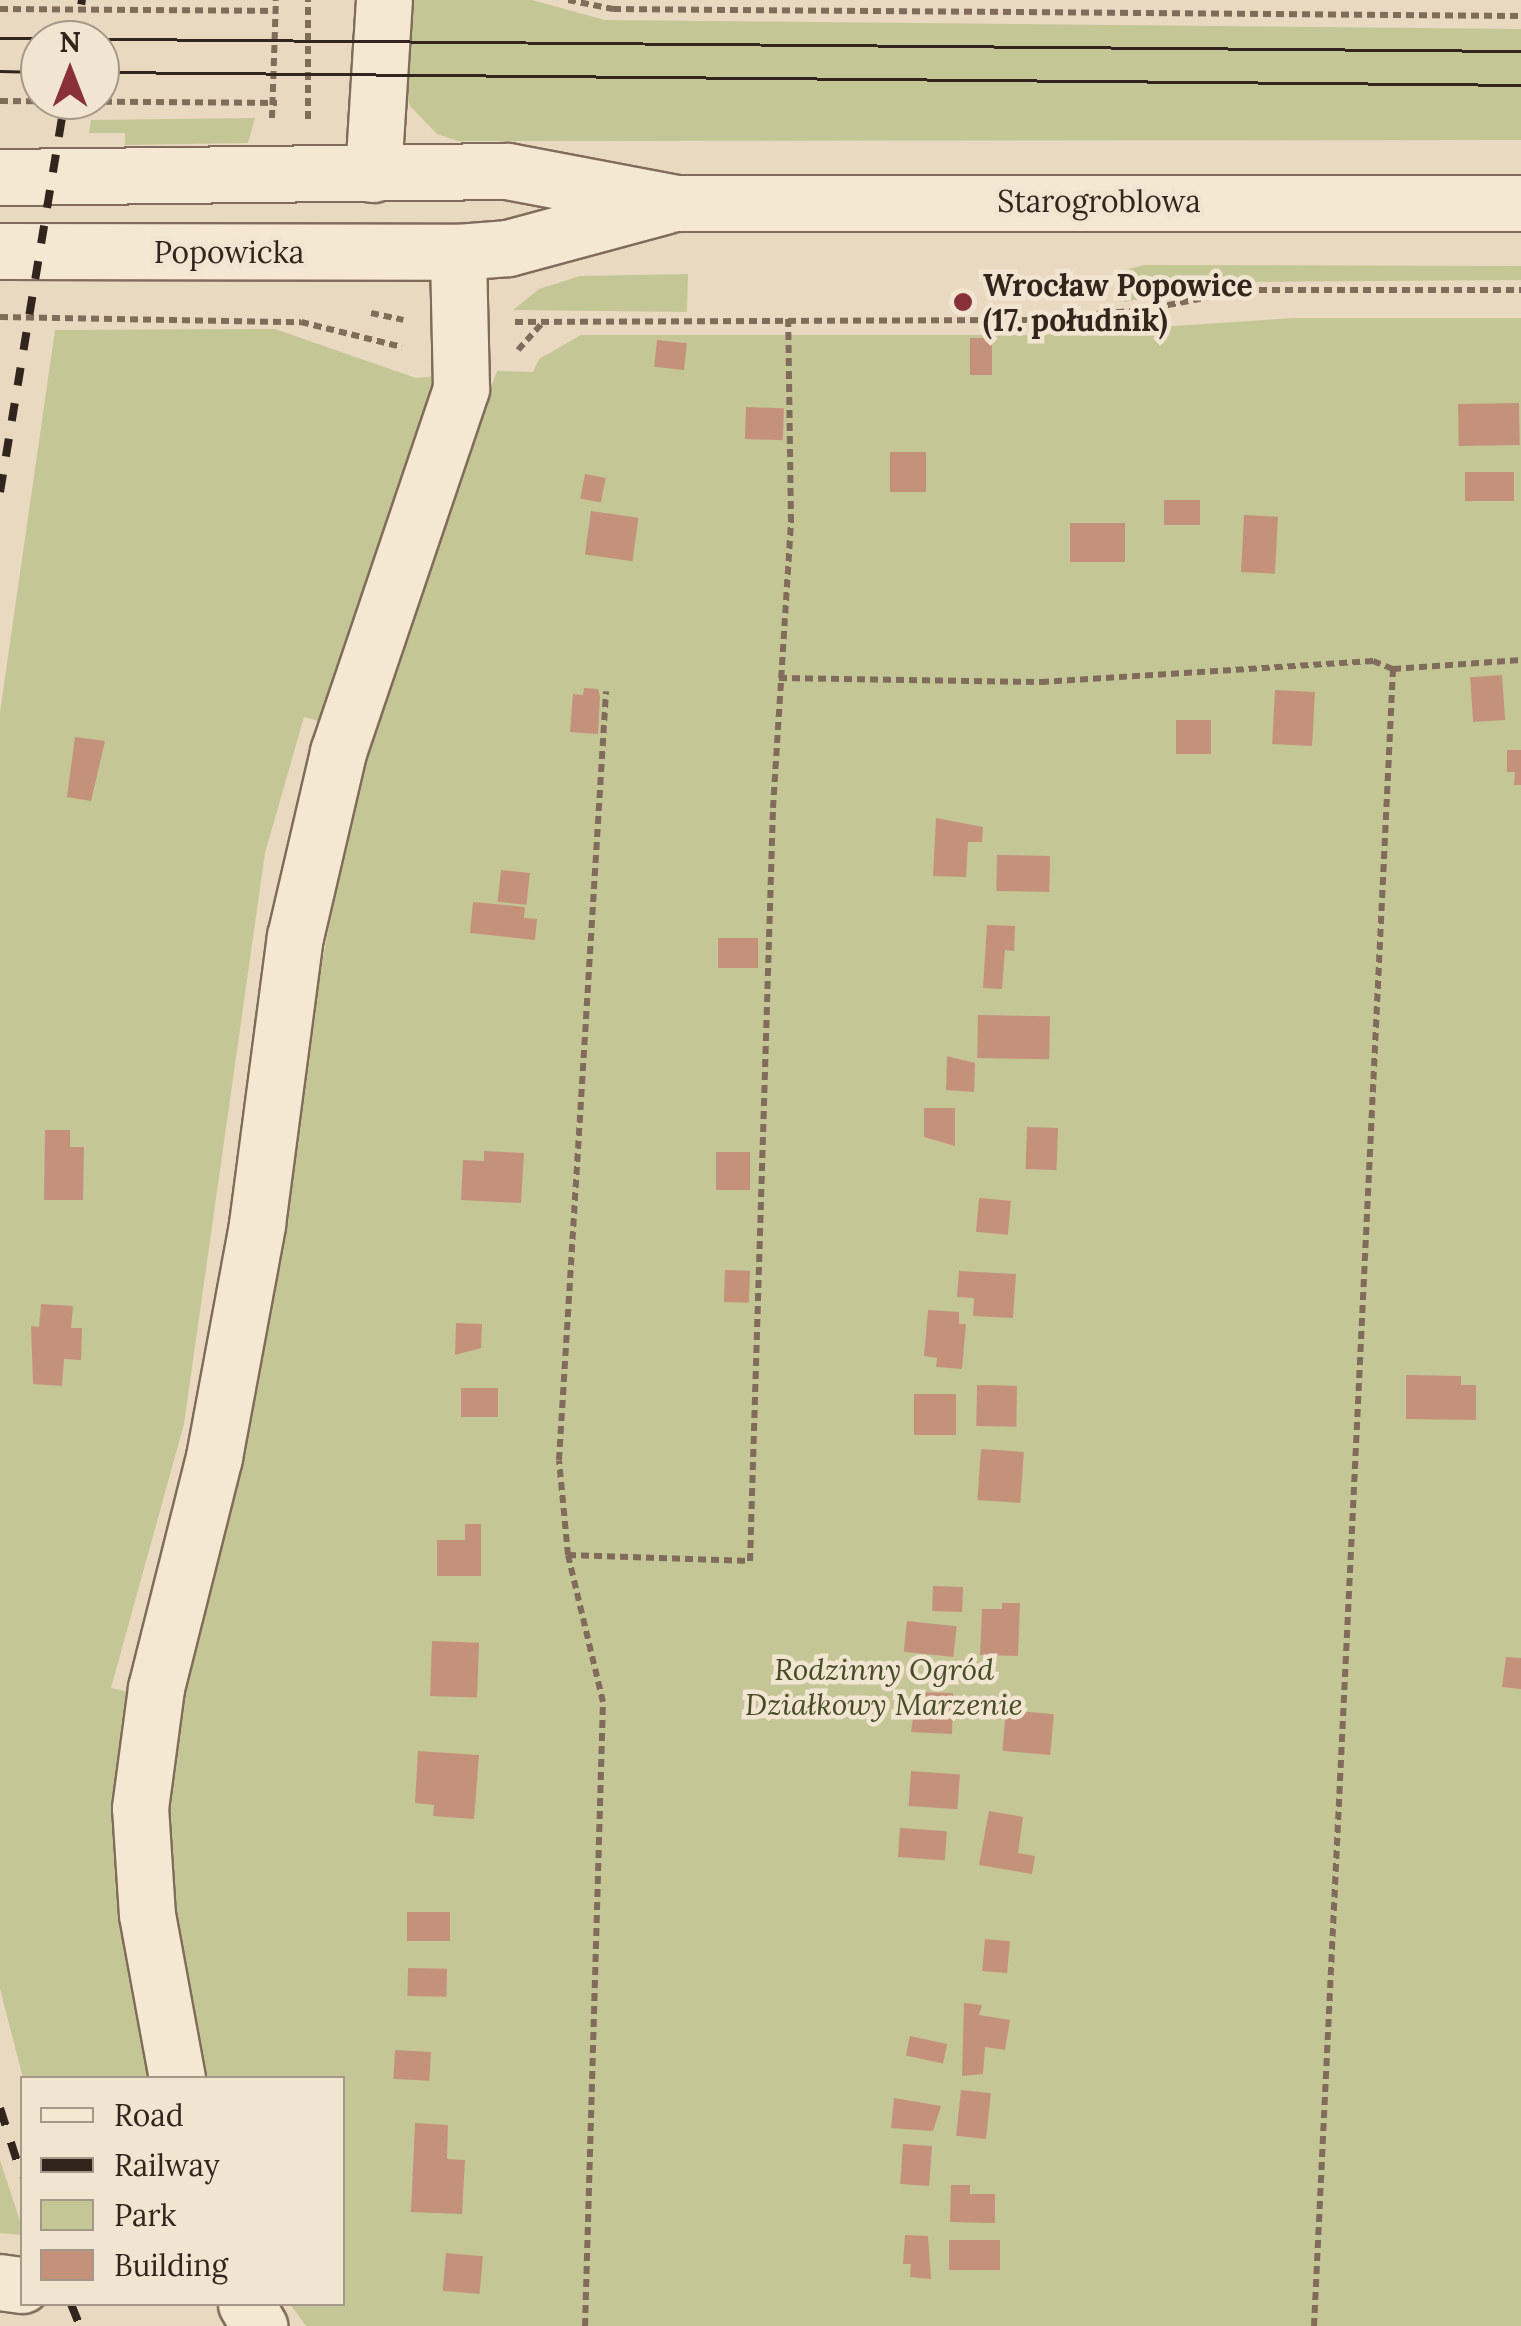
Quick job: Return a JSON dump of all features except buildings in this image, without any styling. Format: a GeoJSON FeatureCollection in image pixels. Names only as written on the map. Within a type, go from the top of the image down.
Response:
{"type":"FeatureCollection","features":[{"type":"Feature","properties":{"kind":"street"},"geometry":{"type":"LineString","coordinates":[[0,176],[373,174],[384,0]]}},
{"type":"Feature","properties":{"kind":"street","name":"Starogroblowa"},"geometry":{"type":"LineString","coordinates":[[373,174],[507,171],[676,203],[1521,203]]}},
{"type":"Feature","properties":{"kind":"street","name":"Starogroblowa"},"geometry":{"type":"LineString","coordinates":[[458,252],[508,248],[676,203]]}},
{"type":"Feature","properties":{"kind":"street","name":"Popowicka"},"geometry":{"type":"LineString","coordinates":[[0,251],[458,252]]}},
{"type":"Feature","properties":{"kind":"street"},"geometry":{"type":"LineString","coordinates":[[178,2076],[147,1915],[140,1808],[156,1688],[218,1438],[257,1224],[295,937],[320,826],[356,696],[461,388],[458,252]]}},
{"type":"Feature","properties":{"kind":"path"},"geometry":{"type":"LineString","coordinates":[[293,177],[310,106],[308,0]]}},
{"type":"Feature","properties":{"kind":"path"},"geometry":{"type":"LineString","coordinates":[[568,0],[613,9],[1521,16]]}},
{"type":"Feature","properties":{"kind":"path"},"geometry":{"type":"LineString","coordinates":[[0,9],[276,11]]}},
{"type":"Feature","properties":{"kind":"path"},"geometry":{"type":"LineString","coordinates":[[0,100],[276,103]]}},
{"type":"Feature","properties":{"kind":"path"},"geometry":{"type":"LineString","coordinates":[[0,317],[301,322],[427,353],[462,353],[520,350],[544,322],[1026,320],[1142,310],[1246,290],[1521,290]]}},
{"type":"Feature","properties":{"kind":"path"},"geometry":{"type":"LineString","coordinates":[[568,1555],[750,1561],[780,678],[791,522],[788,318]]}},
{"type":"Feature","properties":{"kind":"path"},"geometry":{"type":"LineString","coordinates":[[780,678],[1041,682],[1373,661],[1393,669],[1521,660]]}},
{"type":"Feature","properties":{"kind":"path"},"geometry":{"type":"LineString","coordinates":[[1314,2326],[1393,669]]}},
{"type":"Feature","properties":{"kind":"path"},"geometry":{"type":"LineString","coordinates":[[586,2326],[603,1702],[568,1555],[559,1460],[606,692]]}},
{"type":"Feature","properties":{"kind":"green space"},"geometry":{"type":"Polygon","coordinates":[[[406,0],[532,0],[605,20],[1521,29],[1521,140],[458,141],[437,134],[410,106],[404,89],[406,0]]]}},
{"type":"Feature","properties":{"kind":"green space"},"geometry":{"type":"Polygon","coordinates":[[[255,118],[248,143],[125,145],[125,133],[89,133],[91,120],[255,118]]]}},
{"type":"Feature","properties":{"kind":"green space"},"geometry":{"type":"Polygon","coordinates":[[[1145,265],[1521,266],[1521,280],[1227,282],[1124,302],[1124,270],[1145,265]]]}},
{"type":"Feature","properties":{"kind":"green space"},"geometry":{"type":"Polygon","coordinates":[[[688,274],[687,312],[513,310],[539,289],[580,276],[688,274]]]}},
{"type":"Feature","properties":{"kind":"green space","name":"Rodzinny Ogród Działkowy Marzenie"},"geometry":{"type":"Polygon","coordinates":[[[1293,318],[1521,318],[1521,2326],[306,2326],[291,2306],[345,2306],[345,2076],[200,2076],[171,1912],[170,1806],[184,1689],[361,758],[497,371],[533,372],[539,359],[581,335],[1038,335],[1293,318]]]}},
{"type":"Feature","properties":{"kind":"green space"},"geometry":{"type":"Polygon","coordinates":[[[275,329],[416,378],[436,376],[399,505],[322,722],[304,717],[265,853],[184,1424],[111,1688],[129,1692],[160,2076],[22,2076],[0,1989],[0,712],[55,330],[275,329]]]}},
{"type":"Feature","properties":{"kind":"green space"},"geometry":{"type":"Polygon","coordinates":[[[0,2160],[20,2221],[20,2235],[0,2233],[0,2160]]]}},
{"type":"Feature","properties":{"kind":"tram line"},"geometry":{"type":"LineString","coordinates":[[0,38],[1521,51]]}},
{"type":"Feature","properties":{"kind":"tram line"},"geometry":{"type":"LineString","coordinates":[[0,71],[20,72]]}},
{"type":"Feature","properties":{"kind":"tram line"},"geometry":{"type":"LineString","coordinates":[[120,72],[1521,85]]}},
{"type":"Feature","properties":{"kind":"railway"},"geometry":{"type":"LineString","coordinates":[[78,20],[82,0]]}},
{"type":"Feature","properties":{"kind":"railway"},"geometry":{"type":"LineString","coordinates":[[0,492],[62,120]]}},
{"type":"Feature","properties":{"kind":"railway"},"geometry":{"type":"LineString","coordinates":[[0,2108],[20,2171]]}},
{"type":"Feature","properties":{"kind":"railway"},"geometry":{"type":"LineString","coordinates":[[72,2306],[80,2326]]}},
{"type":"Feature","properties":{"kind":"place","name":"Wrocław Popowice (17. południk)"},"geometry":{"type":"Point","coordinates":[963,302]}}]}
